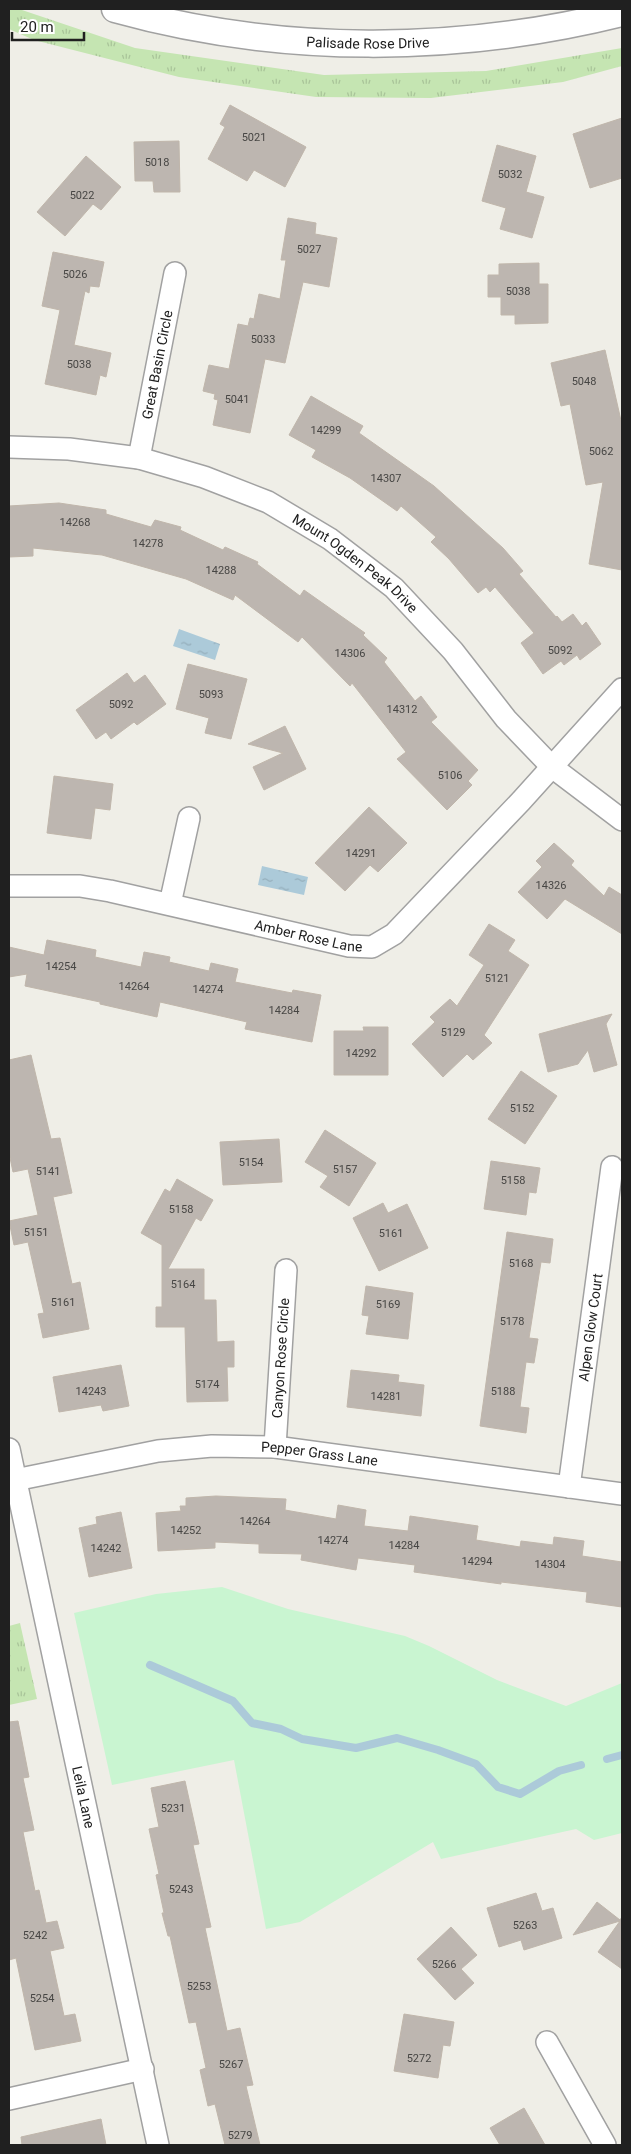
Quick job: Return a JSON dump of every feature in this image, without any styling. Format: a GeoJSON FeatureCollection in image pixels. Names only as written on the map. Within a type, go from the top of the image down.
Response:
{"type":"FeatureCollection","features":[{"type":"Feature","properties":{"kind":"street","name":"Palisade Rose Drive"},"geometry":{"type":"LineString","coordinates":[[115,9],[195,27],[250,36],[305,42],[361,44],[419,43],[468,39],[562,26],[622,12]]}},
{"type":"Feature","properties":{"kind":"street","name":"Great Basin Circle"},"geometry":{"type":"LineString","coordinates":[[139,458],[175,273]]}},
{"type":"Feature","properties":{"kind":"street","name":"Mount Ogden Peak Drive"},"geometry":{"type":"LineString","coordinates":[[9,447],[69,449],[139,458],[204,477],[268,502],[330,540],[394,588],[453,650],[506,719],[552,768],[622,820]]}},
{"type":"Feature","properties":{"kind":"street","name":"Amber Rose Lane"},"geometry":{"type":"LineString","coordinates":[[9,886],[80,886],[170,904],[349,946],[372,947],[394,934],[552,768],[622,690]]}},
{"type":"Feature","properties":{"kind":"street"},"geometry":{"type":"LineString","coordinates":[[170,904],[190,818]]}},
{"type":"Feature","properties":{"kind":"street","name":"Alpen Glow Court"},"geometry":{"type":"LineString","coordinates":[[568,1487],[612,1167]]}},
{"type":"Feature","properties":{"kind":"street","name":"Canyon Rose Circle"},"geometry":{"type":"LineString","coordinates":[[275,1446],[286,1270]]}},
{"type":"Feature","properties":{"kind":"street","name":"Pepper Grass Lane"},"geometry":{"type":"LineString","coordinates":[[15,1480],[158,1451],[212,1446],[275,1446],[622,1494]]}},
{"type":"Feature","properties":{"kind":"street","name":"Leila Lane"},"geometry":{"type":"LineString","coordinates":[[9,1449],[158,2145]]}},
{"type":"Feature","properties":{"kind":"street"},"geometry":{"type":"LineString","coordinates":[[547,2042],[605,2145]]}},
{"type":"Feature","properties":{"kind":"street"},"geometry":{"type":"LineString","coordinates":[[9,2099],[143,2069]]}},
{"type":"Feature","properties":{"kind":"green space"},"geometry":{"type":"Polygon","coordinates":[[[9,9],[19,9],[135,48],[324,75],[486,71],[622,48],[622,66],[563,82],[431,98],[316,97],[179,77],[34,40],[9,29],[9,9]]]}},
{"type":"Feature","properties":{"kind":"green space"},"geometry":{"type":"Polygon","coordinates":[[[222,1587],[288,1609],[405,1636],[497,1680],[566,1706],[622,1683],[622,1833],[594,1840],[576,1829],[441,1859],[433,1842],[300,1922],[266,1929],[234,1760],[112,1785],[74,1613],[156,1594],[222,1587]]]}},
{"type":"Feature","properties":{"kind":"green space"},"geometry":{"type":"Polygon","coordinates":[[[20,1623],[37,1699],[9,1705],[9,1626],[20,1623]]]}},
{"type":"Feature","properties":{"kind":"water"},"geometry":{"type":"Polygon","coordinates":[[[179,629],[220,644],[215,660],[173,646],[179,629]]]}},
{"type":"Feature","properties":{"kind":"water"},"geometry":{"type":"Polygon","coordinates":[[[262,866],[308,877],[304,895],[258,885],[262,866]]]}},
{"type":"Feature","properties":{"kind":"building"},"geometry":{"type":"Polygon","coordinates":[[[230,105],[306,147],[285,187],[254,170],[247,181],[208,159],[225,127],[220,124],[230,105]]]}},
{"type":"Feature","properties":{"kind":"building"},"geometry":{"type":"Polygon","coordinates":[[[622,118],[622,178],[590,188],[573,134],[622,118]]]}},
{"type":"Feature","properties":{"kind":"building"},"geometry":{"type":"Polygon","coordinates":[[[179,141],[180,192],[154,192],[153,181],[135,181],[134,142],[179,141]]]}},
{"type":"Feature","properties":{"kind":"building"},"geometry":{"type":"Polygon","coordinates":[[[497,145],[536,156],[526,192],[544,197],[532,238],[500,229],[506,208],[482,201],[497,145]]]}},
{"type":"Feature","properties":{"kind":"building"},"geometry":{"type":"Polygon","coordinates":[[[86,156],[121,187],[101,210],[93,204],[65,236],[37,212],[86,156]]]}},
{"type":"Feature","properties":{"kind":"building"},"geometry":{"type":"Polygon","coordinates":[[[288,218],[316,223],[315,234],[337,238],[329,287],[303,282],[285,363],[265,359],[250,433],[213,425],[218,400],[214,399],[215,394],[203,391],[209,365],[229,369],[238,324],[248,326],[250,318],[254,319],[259,294],[280,299],[286,260],[281,260],[288,218]]]}},
{"type":"Feature","properties":{"kind":"building"},"geometry":{"type":"Polygon","coordinates":[[[53,252],[104,262],[99,287],[90,286],[89,293],[85,291],[74,345],[111,353],[106,377],[100,375],[96,395],[45,384],[60,310],[42,306],[53,252]]]}},
{"type":"Feature","properties":{"kind":"building"},"geometry":{"type":"Polygon","coordinates":[[[539,263],[539,284],[548,284],[548,323],[515,324],[515,315],[501,315],[501,297],[488,297],[488,275],[499,275],[499,264],[539,263]]]}},
{"type":"Feature","properties":{"kind":"building"},"geometry":{"type":"Polygon","coordinates":[[[605,350],[622,425],[622,570],[589,564],[603,482],[586,485],[570,404],[561,406],[551,363],[605,350]]]}},
{"type":"Feature","properties":{"kind":"building"},"geometry":{"type":"Polygon","coordinates":[[[311,396],[363,426],[359,433],[434,486],[503,548],[523,571],[519,574],[556,617],[562,622],[573,614],[582,626],[586,622],[601,644],[580,660],[577,655],[564,665],[561,661],[543,674],[521,643],[534,633],[495,587],[490,592],[486,587],[478,593],[449,559],[431,542],[436,537],[401,506],[397,511],[350,478],[312,457],[316,450],[289,435],[311,396]]]}},
{"type":"Feature","properties":{"kind":"building"},"geometry":{"type":"Polygon","coordinates":[[[59,503],[106,510],[106,514],[151,527],[155,520],[181,527],[180,530],[223,550],[225,547],[258,562],[257,564],[300,596],[304,590],[365,633],[363,635],[387,658],[384,662],[415,701],[421,696],[437,717],[431,722],[478,770],[468,781],[472,785],[447,810],[397,759],[406,752],[352,683],[350,686],[302,637],[298,642],[235,595],[233,600],[186,579],[102,555],[33,548],[33,556],[9,557],[9,506],[59,503]]]}},
{"type":"Feature","properties":{"kind":"building"},"geometry":{"type":"Polygon","coordinates":[[[188,664],[247,679],[231,739],[205,733],[209,718],[176,709],[188,664]]]}},
{"type":"Feature","properties":{"kind":"building"},"geometry":{"type":"Polygon","coordinates":[[[127,673],[134,683],[145,675],[166,704],[137,725],[134,722],[111,739],[106,732],[96,739],[76,710],[127,673]]]}},
{"type":"Feature","properties":{"kind":"building"},"geometry":{"type":"Polygon","coordinates":[[[285,726],[306,769],[264,790],[253,767],[283,753],[248,744],[285,726]]]}},
{"type":"Feature","properties":{"kind":"building"},"geometry":{"type":"Polygon","coordinates":[[[54,776],[113,784],[110,810],[95,808],[91,839],[47,833],[54,776]]]}},
{"type":"Feature","properties":{"kind":"building"},"geometry":{"type":"Polygon","coordinates":[[[369,807],[407,843],[378,872],[370,865],[345,891],[315,863],[369,807]]]}},
{"type":"Feature","properties":{"kind":"building"},"geometry":{"type":"Polygon","coordinates":[[[554,843],[574,861],[571,865],[604,896],[609,887],[622,895],[622,934],[565,899],[547,919],[518,892],[542,867],[536,861],[554,843]]]}},
{"type":"Feature","properties":{"kind":"building"},"geometry":{"type":"Polygon","coordinates":[[[489,924],[515,940],[508,951],[529,965],[484,1035],[492,1043],[473,1060],[467,1054],[443,1077],[412,1044],[435,1022],[430,1017],[450,999],[457,1006],[484,965],[469,955],[489,924]]]}},
{"type":"Feature","properties":{"kind":"building"},"geometry":{"type":"Polygon","coordinates":[[[47,940],[96,950],[95,957],[141,967],[144,952],[170,957],[169,962],[209,971],[211,963],[238,969],[235,982],[292,993],[293,990],[321,995],[312,1042],[245,1029],[247,1022],[160,1002],[157,1017],[100,1004],[100,1002],[25,986],[27,974],[9,977],[9,947],[44,955],[47,940]]]}},
{"type":"Feature","properties":{"kind":"building"},"geometry":{"type":"Polygon","coordinates":[[[612,1014],[606,1024],[617,1065],[594,1072],[588,1050],[578,1064],[548,1072],[539,1034],[612,1014]]]}},
{"type":"Feature","properties":{"kind":"building"},"geometry":{"type":"Polygon","coordinates":[[[363,1027],[388,1027],[388,1075],[334,1075],[334,1031],[364,1031],[363,1027]]]}},
{"type":"Feature","properties":{"kind":"building"},"geometry":{"type":"Polygon","coordinates":[[[31,1055],[51,1139],[60,1138],[72,1193],[53,1197],[72,1284],[80,1282],[89,1329],[43,1338],[38,1314],[44,1313],[28,1242],[14,1245],[9,1221],[38,1215],[28,1169],[13,1172],[9,1153],[9,1060],[31,1055]]]}},
{"type":"Feature","properties":{"kind":"building"},"geometry":{"type":"Polygon","coordinates":[[[521,1071],[557,1096],[525,1144],[488,1119],[521,1071]]]}},
{"type":"Feature","properties":{"kind":"building"},"geometry":{"type":"Polygon","coordinates":[[[325,1130],[376,1163],[349,1206],[320,1187],[328,1176],[305,1162],[325,1130]]]}},
{"type":"Feature","properties":{"kind":"building"},"geometry":{"type":"Polygon","coordinates":[[[279,1139],[282,1182],[223,1185],[220,1142],[279,1139]]]}},
{"type":"Feature","properties":{"kind":"building"},"geometry":{"type":"Polygon","coordinates":[[[491,1161],[540,1168],[536,1193],[529,1192],[526,1215],[484,1209],[491,1161]]]}},
{"type":"Feature","properties":{"kind":"building"},"geometry":{"type":"Polygon","coordinates":[[[177,1179],[213,1200],[201,1221],[196,1218],[168,1269],[204,1269],[204,1300],[216,1300],[217,1342],[234,1341],[234,1367],[227,1367],[228,1401],[187,1402],[185,1327],[156,1327],[156,1307],[162,1307],[162,1245],[141,1233],[165,1189],[170,1192],[177,1179]]]}},
{"type":"Feature","properties":{"kind":"building"},"geometry":{"type":"Polygon","coordinates":[[[383,1203],[388,1213],[407,1204],[428,1248],[379,1271],[353,1218],[383,1203]]]}},
{"type":"Feature","properties":{"kind":"building"},"geometry":{"type":"Polygon","coordinates":[[[507,1232],[553,1239],[550,1263],[541,1262],[529,1338],[538,1339],[534,1363],[526,1362],[520,1407],[529,1408],[526,1433],[480,1426],[507,1232]]]}},
{"type":"Feature","properties":{"kind":"building"},"geometry":{"type":"Polygon","coordinates":[[[366,1286],[413,1293],[408,1339],[366,1334],[369,1316],[362,1315],[366,1286]]]}},
{"type":"Feature","properties":{"kind":"building"},"geometry":{"type":"Polygon","coordinates":[[[121,1365],[129,1406],[103,1411],[101,1405],[59,1412],[53,1377],[121,1365]]]}},
{"type":"Feature","properties":{"kind":"building"},"geometry":{"type":"Polygon","coordinates":[[[351,1370],[399,1375],[398,1382],[424,1385],[421,1416],[347,1407],[351,1370]]]}},
{"type":"Feature","properties":{"kind":"building"},"geometry":{"type":"Polygon","coordinates":[[[216,1496],[286,1499],[285,1510],[336,1519],[338,1505],[366,1510],[364,1526],[408,1531],[410,1516],[478,1526],[476,1540],[520,1547],[521,1541],[553,1545],[554,1537],[584,1541],[582,1556],[622,1562],[622,1607],[586,1602],[587,1592],[501,1582],[501,1584],[414,1572],[415,1565],[358,1558],[356,1570],[301,1560],[302,1554],[259,1553],[259,1544],[215,1542],[215,1548],[158,1551],[156,1513],[181,1511],[180,1506],[186,1506],[186,1498],[216,1496]]]}},
{"type":"Feature","properties":{"kind":"building"},"geometry":{"type":"Polygon","coordinates":[[[121,1512],[132,1568],[89,1577],[79,1528],[97,1524],[96,1517],[121,1512]]]}},
{"type":"Feature","properties":{"kind":"building"},"geometry":{"type":"Polygon","coordinates":[[[18,1721],[29,1777],[23,1778],[34,1830],[23,1832],[35,1891],[39,1890],[46,1923],[57,1921],[64,1948],[50,1951],[64,2016],[75,2014],[81,2041],[35,2050],[16,1958],[9,1960],[9,1722],[18,1721]]]}},
{"type":"Feature","properties":{"kind":"building"},"geometry":{"type":"Polygon","coordinates":[[[185,1781],[199,1844],[193,1845],[211,1927],[205,1928],[227,2031],[240,2028],[253,2085],[246,2086],[260,2145],[225,2145],[215,2104],[208,2106],[200,2070],[206,2068],[196,2022],[189,2023],[170,1936],[168,1936],[162,1913],[164,1913],[156,1875],[159,1874],[149,1829],[159,1827],[151,1788],[185,1781]]]}},
{"type":"Feature","properties":{"kind":"building"},"geometry":{"type":"Polygon","coordinates":[[[536,1893],[542,1911],[553,1908],[562,1938],[524,1950],[521,1940],[499,1947],[487,1908],[536,1893]]]}},
{"type":"Feature","properties":{"kind":"building"},"geometry":{"type":"Polygon","coordinates":[[[597,1902],[620,1920],[622,1917],[622,1969],[598,1952],[620,1921],[573,1935],[597,1902]]]}},
{"type":"Feature","properties":{"kind":"building"},"geometry":{"type":"Polygon","coordinates":[[[451,1927],[477,1955],[461,1969],[474,1983],[455,2000],[417,1959],[451,1927]]]}},
{"type":"Feature","properties":{"kind":"building"},"geometry":{"type":"Polygon","coordinates":[[[404,2014],[454,2022],[450,2046],[443,2045],[438,2078],[394,2071],[404,2014]]]}},
{"type":"Feature","properties":{"kind":"building"},"geometry":{"type":"Polygon","coordinates":[[[524,2108],[545,2145],[500,2145],[490,2128],[524,2108]]]}},
{"type":"Feature","properties":{"kind":"building"},"geometry":{"type":"Polygon","coordinates":[[[101,2119],[106,2145],[22,2145],[21,2137],[101,2119]]]}},
{"type":"Feature","properties":{"kind":"waterway"},"geometry":{"type":"LineString","coordinates":[[150,1665],[233,1701],[252,1723],[281,1729],[302,1739],[356,1748],[397,1738],[476,1764],[498,1787],[520,1794],[559,1771],[581,1765]]}},
{"type":"Feature","properties":{"kind":"waterway"},"geometry":{"type":"LineString","coordinates":[[607,1759],[622,1755]]}}]}
